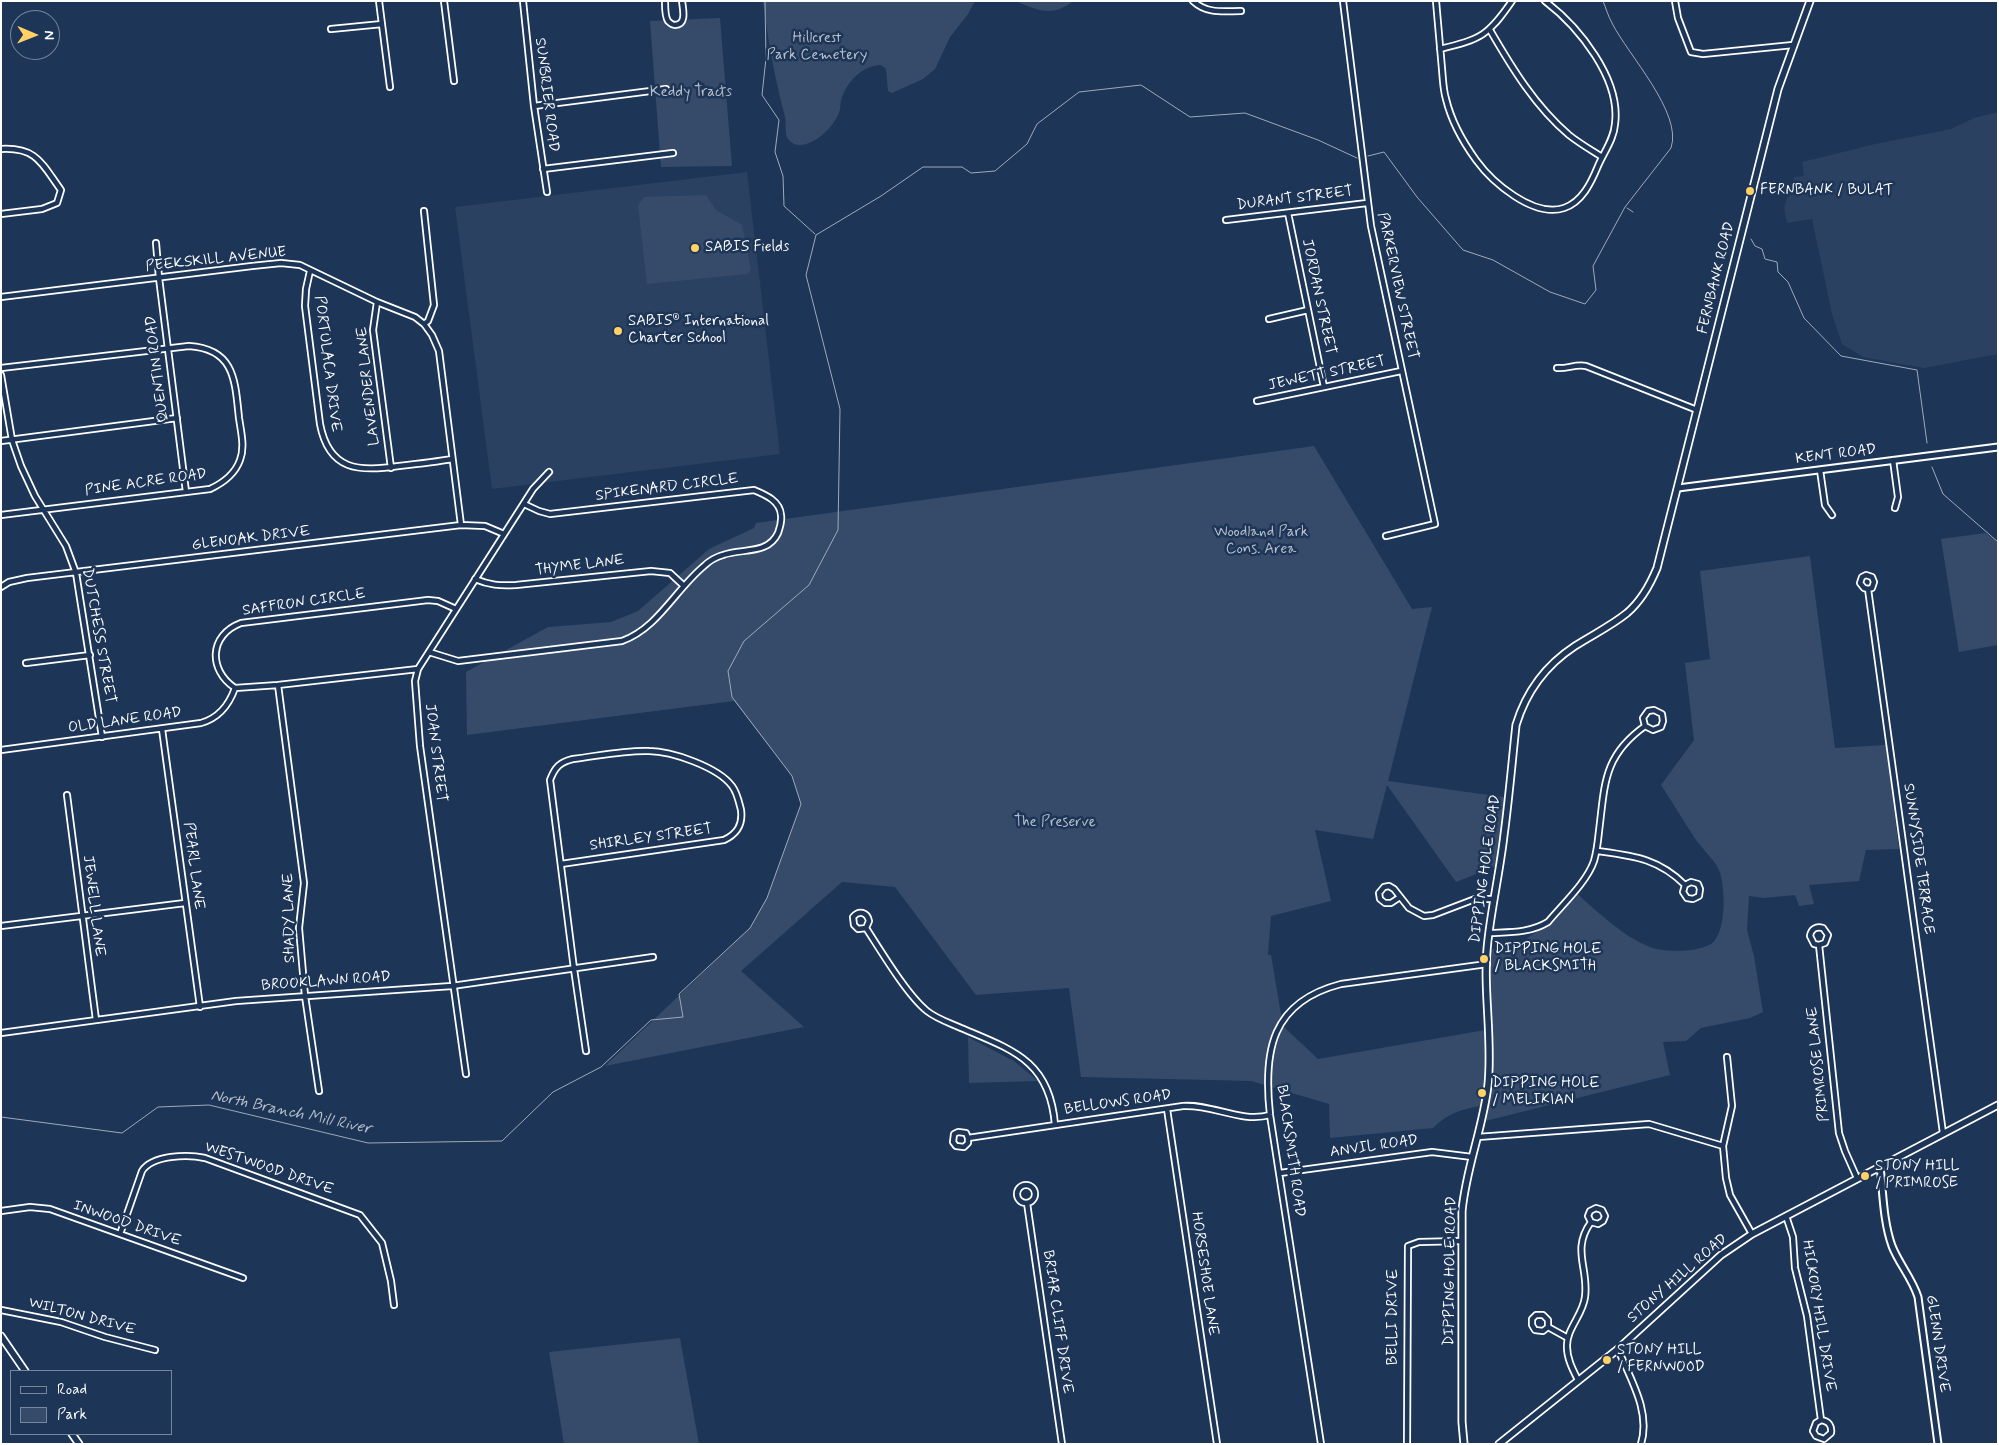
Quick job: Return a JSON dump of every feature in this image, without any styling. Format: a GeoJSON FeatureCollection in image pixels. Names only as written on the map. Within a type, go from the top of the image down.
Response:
{"type":"FeatureCollection","features":[{"type":"Feature","properties":{"kind":"main road","name":"FERNBANK ROAD"},"geometry":{"type":"LineString","coordinates":[[1659,564],[1778,89],[1810,1]]}},
{"type":"Feature","properties":{"kind":"main road","name":"DIPPING HOLE ROAD"},"geometry":{"type":"LineString","coordinates":[[1464,1444],[1462,1422],[1461,1241],[1464,1189],[1478,1137],[1486,1097],[1489,1069],[1487,964],[1516,725],[1521,709],[1540,676],[1575,646],[1621,617],[1637,603],[1646,592],[1659,564]]}},
{"type":"Feature","properties":{"kind":"main road","name":"STONY HILL ROAD"},"geometry":{"type":"LineString","coordinates":[[1499,1444],[1618,1349],[1721,1254],[1752,1234],[1998,1105]]}},
{"type":"Feature","properties":{"kind":"main road"},"geometry":{"type":"LineString","coordinates":[[1,1336],[24,1370]]}},
{"type":"Feature","properties":{"kind":"street"},"geometry":{"type":"LineString","coordinates":[[379,1],[390,87]]}},
{"type":"Feature","properties":{"kind":"street"},"geometry":{"type":"LineString","coordinates":[[444,1],[454,81]]}},
{"type":"Feature","properties":{"kind":"street","name":"SUNBRIER ROAD"},"geometry":{"type":"LineString","coordinates":[[523,1],[534,106],[547,192]]}},
{"type":"Feature","properties":{"kind":"street"},"geometry":{"type":"LineString","coordinates":[[665,1],[667,19],[670,23],[676,25],[681,23],[684,18],[682,1]]}},
{"type":"Feature","properties":{"kind":"street"},"geometry":{"type":"LineString","coordinates":[[1193,1],[1200,7],[1210,11],[1241,11]]}},
{"type":"Feature","properties":{"kind":"street","name":"PARKERVIEW STREET"},"geometry":{"type":"LineString","coordinates":[[1343,1],[1373,239],[1434,524],[1386,536]]}},
{"type":"Feature","properties":{"kind":"street"},"geometry":{"type":"LineString","coordinates":[[1436,1],[1446,99],[1458,130],[1475,159],[1499,185],[1518,199],[1541,209],[1551,210],[1562,209],[1573,204],[1582,196],[1590,184],[1612,138],[1616,107],[1612,87],[1594,56],[1563,15],[1545,1]]}},
{"type":"Feature","properties":{"kind":"street"},"geometry":{"type":"LineString","coordinates":[[1440,49],[1478,38],[1490,30],[1512,1]]}},
{"type":"Feature","properties":{"kind":"street"},"geometry":{"type":"LineString","coordinates":[[1675,1],[1678,18],[1690,52],[1702,54],[1793,45]]}},
{"type":"Feature","properties":{"kind":"street"},"geometry":{"type":"LineString","coordinates":[[332,29],[382,24]]}},
{"type":"Feature","properties":{"kind":"street"},"geometry":{"type":"LineString","coordinates":[[1490,30],[1516,72],[1544,110],[1570,136],[1602,157]]}},
{"type":"Feature","properties":{"kind":"street"},"geometry":{"type":"LineString","coordinates":[[534,106],[666,89]]}},
{"type":"Feature","properties":{"kind":"street"},"geometry":{"type":"LineString","coordinates":[[1,149],[24,150],[36,157],[61,190],[57,203],[50,206],[42,209],[1,214]]}},
{"type":"Feature","properties":{"kind":"street"},"geometry":{"type":"LineString","coordinates":[[543,169],[673,153]]}},
{"type":"Feature","properties":{"kind":"street","name":"DURANT STREET"},"geometry":{"type":"LineString","coordinates":[[1226,220],[1367,203]]}},
{"type":"Feature","properties":{"kind":"street"},"geometry":{"type":"LineString","coordinates":[[424,211],[434,305],[428,321],[424,324],[435,340],[439,351],[461,525]]}},
{"type":"Feature","properties":{"kind":"street","name":"JORDAN STREET"},"geometry":{"type":"LineString","coordinates":[[1288,213],[1324,387]]}},
{"type":"Feature","properties":{"kind":"street","name":"QUENTIN ROAD"},"geometry":{"type":"LineString","coordinates":[[156,243],[186,492]]}},
{"type":"Feature","properties":{"kind":"street","name":"PEEKSKILL AVENUE"},"geometry":{"type":"LineString","coordinates":[[1,297],[277,263],[296,264],[414,317],[424,324]]}},
{"type":"Feature","properties":{"kind":"street","name":"PORTULACA DRIVE"},"geometry":{"type":"LineString","coordinates":[[310,271],[305,306],[320,424],[324,441],[334,456],[345,464],[363,469],[390,468],[452,460]]}},
{"type":"Feature","properties":{"kind":"street","name":"LAVENDER LANE"},"geometry":{"type":"LineString","coordinates":[[377,302],[373,330],[390,468]]}},
{"type":"Feature","properties":{"kind":"street"},"geometry":{"type":"LineString","coordinates":[[1269,318],[1308,310]]}},
{"type":"Feature","properties":{"kind":"street","name":"PINE ACRE ROAD"},"geometry":{"type":"LineString","coordinates":[[1,368],[200,347],[217,353],[226,361],[232,371],[242,446],[242,454],[238,464],[228,477],[215,486],[202,490],[1,515]]}},
{"type":"Feature","properties":{"kind":"street"},"geometry":{"type":"LineString","coordinates":[[1557,368],[1564,369],[1578,365],[1586,366],[1697,410]]}},
{"type":"Feature","properties":{"kind":"street","name":"JEWETT STREET"},"geometry":{"type":"LineString","coordinates":[[1257,401],[1401,371]]}},
{"type":"Feature","properties":{"kind":"street","name":"DUTCHESS STREET"},"geometry":{"type":"LineString","coordinates":[[1,375],[12,440],[24,474],[43,510],[66,546],[76,573],[102,736]]}},
{"type":"Feature","properties":{"kind":"street"},"geometry":{"type":"LineString","coordinates":[[1,441],[176,418]]}},
{"type":"Feature","properties":{"kind":"street","name":"KENT ROAD"},"geometry":{"type":"LineString","coordinates":[[1678,488],[1998,447]]}},
{"type":"Feature","properties":{"kind":"street"},"geometry":{"type":"LineString","coordinates":[[1893,460],[1898,497],[1895,508]]}},
{"type":"Feature","properties":{"kind":"street"},"geometry":{"type":"LineString","coordinates":[[1820,470],[1825,505],[1832,515]]}},
{"type":"Feature","properties":{"kind":"street","name":"JOAN STREET"},"geometry":{"type":"LineString","coordinates":[[466,1074],[420,746],[415,692],[418,669],[533,489],[548,472]]}},
{"type":"Feature","properties":{"kind":"street","name":"SPIKENARD CIRCLE"},"geometry":{"type":"LineString","coordinates":[[429,652],[458,661],[622,641],[634,636],[648,626],[684,586],[711,561],[722,555],[766,546],[774,541],[782,523],[781,512],[777,504],[768,496],[754,490],[550,514],[539,512],[524,504]]}},
{"type":"Feature","properties":{"kind":"street","name":"GLENOAK DRIVE"},"geometry":{"type":"LineString","coordinates":[[1,587],[9,582],[27,578],[461,525],[485,526],[504,534]]}},
{"type":"Feature","properties":{"kind":"street","name":"THYME LANE"},"geometry":{"type":"LineString","coordinates":[[475,578],[486,584],[516,586],[652,571],[670,574],[684,586]]}},
{"type":"Feature","properties":{"kind":"street","name":"SUNNYSIDE TERRACE"},"geometry":{"type":"LineString","coordinates":[[1868,589],[1943,1133]]}},
{"type":"Feature","properties":{"kind":"street","name":"SAFFRON CIRCLE"},"geometry":{"type":"LineString","coordinates":[[235,688],[218,671],[216,652],[222,636],[229,628],[240,623],[428,600],[438,601],[456,610]]}},
{"type":"Feature","properties":{"kind":"street"},"geometry":{"type":"LineString","coordinates":[[26,663],[90,656]]}},
{"type":"Feature","properties":{"kind":"street"},"geometry":{"type":"LineString","coordinates":[[235,688],[418,669]]}},
{"type":"Feature","properties":{"kind":"street","name":"SHADY LANE"},"geometry":{"type":"LineString","coordinates":[[278,685],[304,883],[299,928],[305,996],[319,1090]]}},
{"type":"Feature","properties":{"kind":"street","name":"OLD LANE ROAD"},"geometry":{"type":"LineString","coordinates":[[1,750],[201,724],[211,720],[226,706],[235,688]]}},
{"type":"Feature","properties":{"kind":"street"},"geometry":{"type":"LineString","coordinates":[[1652,710],[1660,712],[1663,721],[1659,728],[1650,730],[1645,726],[1643,720],[1646,712],[1652,710]]}},
{"type":"Feature","properties":{"kind":"street"},"geometry":{"type":"LineString","coordinates":[[1490,933],[1530,930],[1548,922],[1586,876],[1594,862],[1604,790],[1610,766],[1623,744],[1645,726]]}},
{"type":"Feature","properties":{"kind":"street","name":"PEARL LANE"},"geometry":{"type":"LineString","coordinates":[[162,729],[200,1007]]}},
{"type":"Feature","properties":{"kind":"street","name":"SHIRLEY STREET"},"geometry":{"type":"LineString","coordinates":[[561,864],[724,840],[733,836],[741,826],[739,800],[732,786],[720,774],[666,753],[638,751],[562,762],[554,769],[550,780],[574,969],[586,1051]]}},
{"type":"Feature","properties":{"kind":"street","name":"JEWELL LANE"},"geometry":{"type":"LineString","coordinates":[[67,794],[96,1020]]}},
{"type":"Feature","properties":{"kind":"street"},"geometry":{"type":"LineString","coordinates":[[1596,851],[1648,860],[1671,872],[1685,885]]}},
{"type":"Feature","properties":{"kind":"street"},"geometry":{"type":"LineString","coordinates":[[1400,897],[1391,903],[1385,903],[1380,899],[1379,893],[1384,887],[1389,886],[1394,889],[1414,912],[1428,916],[1475,899],[1494,899]]}},
{"type":"Feature","properties":{"kind":"street"},"geometry":{"type":"LineString","coordinates":[[1,926],[185,903]]}},
{"type":"Feature","properties":{"kind":"street","name":"PRIMROSE LANE"},"geometry":{"type":"LineString","coordinates":[[1817,927],[1823,928],[1828,935],[1825,943],[1820,945],[1814,944],[1810,939],[1812,930],[1817,927]]}},
{"type":"Feature","properties":{"kind":"street"},"geometry":{"type":"LineString","coordinates":[[866,928],[908,989],[927,1011],[1005,1047],[1032,1066],[1048,1088],[1055,1125]]}},
{"type":"Feature","properties":{"kind":"street","name":"PRIMROSE LANE"},"geometry":{"type":"LineString","coordinates":[[1820,945],[1838,1125],[1845,1151],[1857,1178]]}},
{"type":"Feature","properties":{"kind":"street","name":"BROOKLAWN ROAD"},"geometry":{"type":"LineString","coordinates":[[1,1033],[236,1002],[453,986],[653,958]]}},
{"type":"Feature","properties":{"kind":"street","name":"BLACKSMITH ROAD"},"geometry":{"type":"LineString","coordinates":[[1321,1444],[1270,1115],[1267,1063],[1270,1046],[1284,1020],[1302,1001],[1326,988],[1341,984],[1487,964]]}},
{"type":"Feature","properties":{"kind":"street"},"geometry":{"type":"LineString","coordinates":[[1727,1057],[1732,1106],[1723,1146],[1728,1187],[1752,1234]]}},
{"type":"Feature","properties":{"kind":"street","name":"BELLOWS ROAD"},"geometry":{"type":"LineString","coordinates":[[968,1138],[1191,1106],[1246,1117],[1270,1115]]}},
{"type":"Feature","properties":{"kind":"street","name":"HORSESHOE LANE"},"geometry":{"type":"LineString","coordinates":[[1167,1108],[1217,1444]]}},
{"type":"Feature","properties":{"kind":"street"},"geometry":{"type":"LineString","coordinates":[[1478,1137],[1649,1124],[1723,1146]]}},
{"type":"Feature","properties":{"kind":"street","name":"ANVIL ROAD"},"geometry":{"type":"LineString","coordinates":[[1280,1173],[1432,1152],[1472,1157]]}},
{"type":"Feature","properties":{"kind":"street","name":"WESTWOOD DRIVE"},"geometry":{"type":"LineString","coordinates":[[120,1234],[142,1171],[147,1163],[177,1157],[193,1156],[205,1158],[360,1215],[382,1243],[391,1281],[394,1305]]}},
{"type":"Feature","properties":{"kind":"street","name":"GLENN DRIVE"},"geometry":{"type":"LineString","coordinates":[[1880,1166],[1892,1246],[1914,1284],[1918,1297],[1938,1444]]}},
{"type":"Feature","properties":{"kind":"street","name":"BRIAR CLIFF DRIVE"},"geometry":{"type":"LineString","coordinates":[[1026,1186],[1033,1188],[1035,1194],[1032,1201],[1028,1203],[1022,1202],[1017,1196],[1019,1189],[1026,1186]]}},
{"type":"Feature","properties":{"kind":"street","name":"BRIAR CLIFF DRIVE"},"geometry":{"type":"LineString","coordinates":[[1028,1203],[1062,1444]]}},
{"type":"Feature","properties":{"kind":"street","name":"INWOOD DRIVE"},"geometry":{"type":"LineString","coordinates":[[1,1211],[30,1207],[46,1208],[243,1278]]}},
{"type":"Feature","properties":{"kind":"street","name":"HICKORY HILL DRIVE"},"geometry":{"type":"LineString","coordinates":[[1786,1216],[1793,1236],[1796,1268],[1807,1316],[1821,1420]]}},
{"type":"Feature","properties":{"kind":"street"},"geometry":{"type":"LineString","coordinates":[[1578,1380],[1566,1346],[1585,1298],[1580,1245],[1584,1232],[1591,1222]]}},
{"type":"Feature","properties":{"kind":"street","name":"BELLI DRIVE"},"geometry":{"type":"LineString","coordinates":[[1407,1444],[1408,1246],[1419,1242],[1461,1241]]}},
{"type":"Feature","properties":{"kind":"street","name":"WILTON DRIVE"},"geometry":{"type":"LineString","coordinates":[[1,1310],[62,1322],[105,1337],[155,1350]]}},
{"type":"Feature","properties":{"kind":"street"},"geometry":{"type":"LineString","coordinates":[[1538,1314],[1544,1315],[1548,1320],[1548,1327],[1543,1331],[1537,1331],[1532,1327],[1532,1319],[1538,1314]]}},
{"type":"Feature","properties":{"kind":"street"},"geometry":{"type":"LineString","coordinates":[[1548,1327],[1568,1338]]}},
{"type":"Feature","properties":{"kind":"street"},"geometry":{"type":"LineString","coordinates":[[1618,1349],[1642,1408],[1644,1421],[1641,1444]]}},
{"type":"Feature","properties":{"kind":"street","name":"HICKORY HILL DRIVE"},"geometry":{"type":"LineString","coordinates":[[1821,1420],[1827,1422],[1831,1427],[1831,1433],[1824,1439],[1816,1436],[1813,1431],[1814,1425],[1821,1420]]}},
{"type":"Feature","properties":{"kind":"shaded area"},"geometry":{"type":"Polygon","coordinates":[[[1998,112],[1998,354],[1924,368],[1863,357],[1842,344],[1832,314],[1812,219],[1787,223],[1784,208],[1794,177],[1804,176],[1802,162],[1875,144],[1951,129],[1974,118],[1998,112]]]}},
{"type":"Feature","properties":{"kind":"shaded area","name":"SABIS® International Charter School"},"geometry":{"type":"Polygon","coordinates":[[[747,172],[780,454],[492,489],[455,207],[747,172]]]}},
{"type":"Feature","properties":{"kind":"green space","name":"Hillcrest Park Cemetery"},"geometry":{"type":"Polygon","coordinates":[[[763,1],[975,1],[968,14],[950,37],[935,69],[923,79],[892,93],[888,91],[886,69],[881,65],[862,71],[848,85],[841,99],[839,113],[826,132],[807,144],[800,145],[790,141],[786,134],[786,120],[772,60],[763,1]]]}},
{"type":"Feature","properties":{"kind":"green space"},"geometry":{"type":"Polygon","coordinates":[[[1015,1],[1073,1],[1058,9],[1045,11],[1015,1]]]}},
{"type":"Feature","properties":{"kind":"green space","name":"Keddy Tracts"},"geometry":{"type":"Polygon","coordinates":[[[720,18],[732,166],[661,167],[650,21],[720,18]]]}},
{"type":"Feature","properties":{"kind":"green space","name":"SABIS Fields"},"geometry":{"type":"Polygon","coordinates":[[[706,195],[716,210],[742,225],[751,270],[748,274],[647,284],[638,205],[644,197],[706,195]]]}},
{"type":"Feature","properties":{"kind":"green space"},"geometry":{"type":"Polygon","coordinates":[[[1314,446],[1412,609],[1432,607],[1388,781],[1510,798],[1499,865],[1456,882],[1387,785],[1373,839],[1315,830],[1331,901],[1271,916],[1268,955],[1271,955],[1283,1026],[1318,1059],[1485,1030],[1483,994],[1488,950],[1517,945],[1542,928],[1574,891],[1620,930],[1650,947],[1674,951],[1694,950],[1715,940],[1719,934],[1724,907],[1720,873],[1713,860],[1696,840],[1661,785],[1694,740],[1685,663],[1710,659],[1700,571],[1810,556],[1835,748],[1886,745],[1899,849],[1866,850],[1859,881],[1809,885],[1814,904],[1799,906],[1795,895],[1763,898],[1749,896],[1747,930],[1754,956],[1763,1012],[1750,1018],[1701,1028],[1686,1041],[1663,1042],[1670,1075],[1485,1121],[1484,1105],[1457,1112],[1445,1118],[1433,1128],[1330,1138],[1329,1104],[1251,1081],[1081,1077],[1069,988],[976,995],[895,887],[842,882],[741,971],[804,1027],[605,1066],[750,928],[767,898],[801,804],[792,776],[734,701],[467,735],[466,672],[548,627],[611,622],[638,611],[709,549],[754,528],[756,523],[1314,446]]]}},
{"type":"Feature","properties":{"kind":"green space"},"geometry":{"type":"Polygon","coordinates":[[[1985,533],[1998,542],[1998,645],[1959,652],[1941,539],[1985,533]]]}},
{"type":"Feature","properties":{"kind":"green space"},"geometry":{"type":"Polygon","coordinates":[[[968,1037],[1014,1061],[1038,1081],[969,1083],[968,1037]]]}},
{"type":"Feature","properties":{"kind":"green space"},"geometry":{"type":"Polygon","coordinates":[[[680,1338],[699,1444],[564,1444],[549,1352],[680,1338]]]}},
{"type":"Feature","properties":{"kind":"waterway"},"geometry":{"type":"LineString","coordinates":[[765,1],[766,58],[762,95],[779,120],[775,152],[783,176],[784,206],[815,234]]}},
{"type":"Feature","properties":{"kind":"waterway","name":"North Branch Mill River"},"geometry":{"type":"LineString","coordinates":[[1368,156],[1384,152],[1417,197],[1463,250],[1493,260],[1550,292],[1585,304],[1596,290],[1593,266],[1625,207],[1671,148],[1673,134],[1662,102],[1620,36],[1603,1]]}},
{"type":"Feature","properties":{"kind":"waterway","name":"North Branch Mill River"},"geometry":{"type":"LineString","coordinates":[[1,1117],[122,1133],[158,1107],[209,1105],[368,1143],[502,1141],[553,1092],[601,1067],[651,1020],[683,1017],[679,994],[750,928],[767,898],[801,804],[792,776],[732,697],[728,671],[744,641],[809,585],[838,530],[840,409],[806,275],[816,235],[881,196],[923,167],[962,167],[971,173],[995,171],[1027,144],[1037,124],[1079,92],[1141,85],[1190,117],[1245,113],[1318,140],[1357,158]]}},
{"type":"Feature","properties":{"kind":"waterway"},"geometry":{"type":"LineString","coordinates":[[1627,208],[1633,212]]}},
{"type":"Feature","properties":{"kind":"waterway"},"geometry":{"type":"LineString","coordinates":[[1751,239],[1755,246],[1762,249],[1765,259],[1777,262],[1778,272],[1788,282],[1804,318],[1841,356],[1917,370],[1927,443]]}},
{"type":"Feature","properties":{"kind":"waterway"},"geometry":{"type":"LineString","coordinates":[[1932,467],[1943,494],[1998,542]]}},
{"type":"Feature","properties":{"kind":"place","name":"FERNBANK / BULAT"},"geometry":{"type":"Point","coordinates":[1750,191]}},
{"type":"Feature","properties":{"kind":"place","name":"SABIS Fields"},"geometry":{"type":"Point","coordinates":[695,248]}},
{"type":"Feature","properties":{"kind":"place","name":"SABIS® International Charter School"},"geometry":{"type":"Point","coordinates":[618,331]}},
{"type":"Feature","properties":{"kind":"place","name":"DIPPING HOLE / BLACKSMITH"},"geometry":{"type":"Point","coordinates":[1484,959]}},
{"type":"Feature","properties":{"kind":"place","name":"DIPPING HOLE / MELIKIAN"},"geometry":{"type":"Point","coordinates":[1482,1093]}},
{"type":"Feature","properties":{"kind":"place","name":"STONY HILL / PRIMROSE"},"geometry":{"type":"Point","coordinates":[1865,1176]}},
{"type":"Feature","properties":{"kind":"place","name":"STONY HILL / FERNWOOD"},"geometry":{"type":"Point","coordinates":[1607,1360]}},
{"type":"Feature","properties":{"kind":"park label","name":"Woodland Park Cons. Area"},"geometry":{"type":"Point","coordinates":[1261,542]}},
{"type":"Feature","properties":{"kind":"park label","name":"The Preserve"},"geometry":{"type":"Point","coordinates":[1055,823]}}]}
